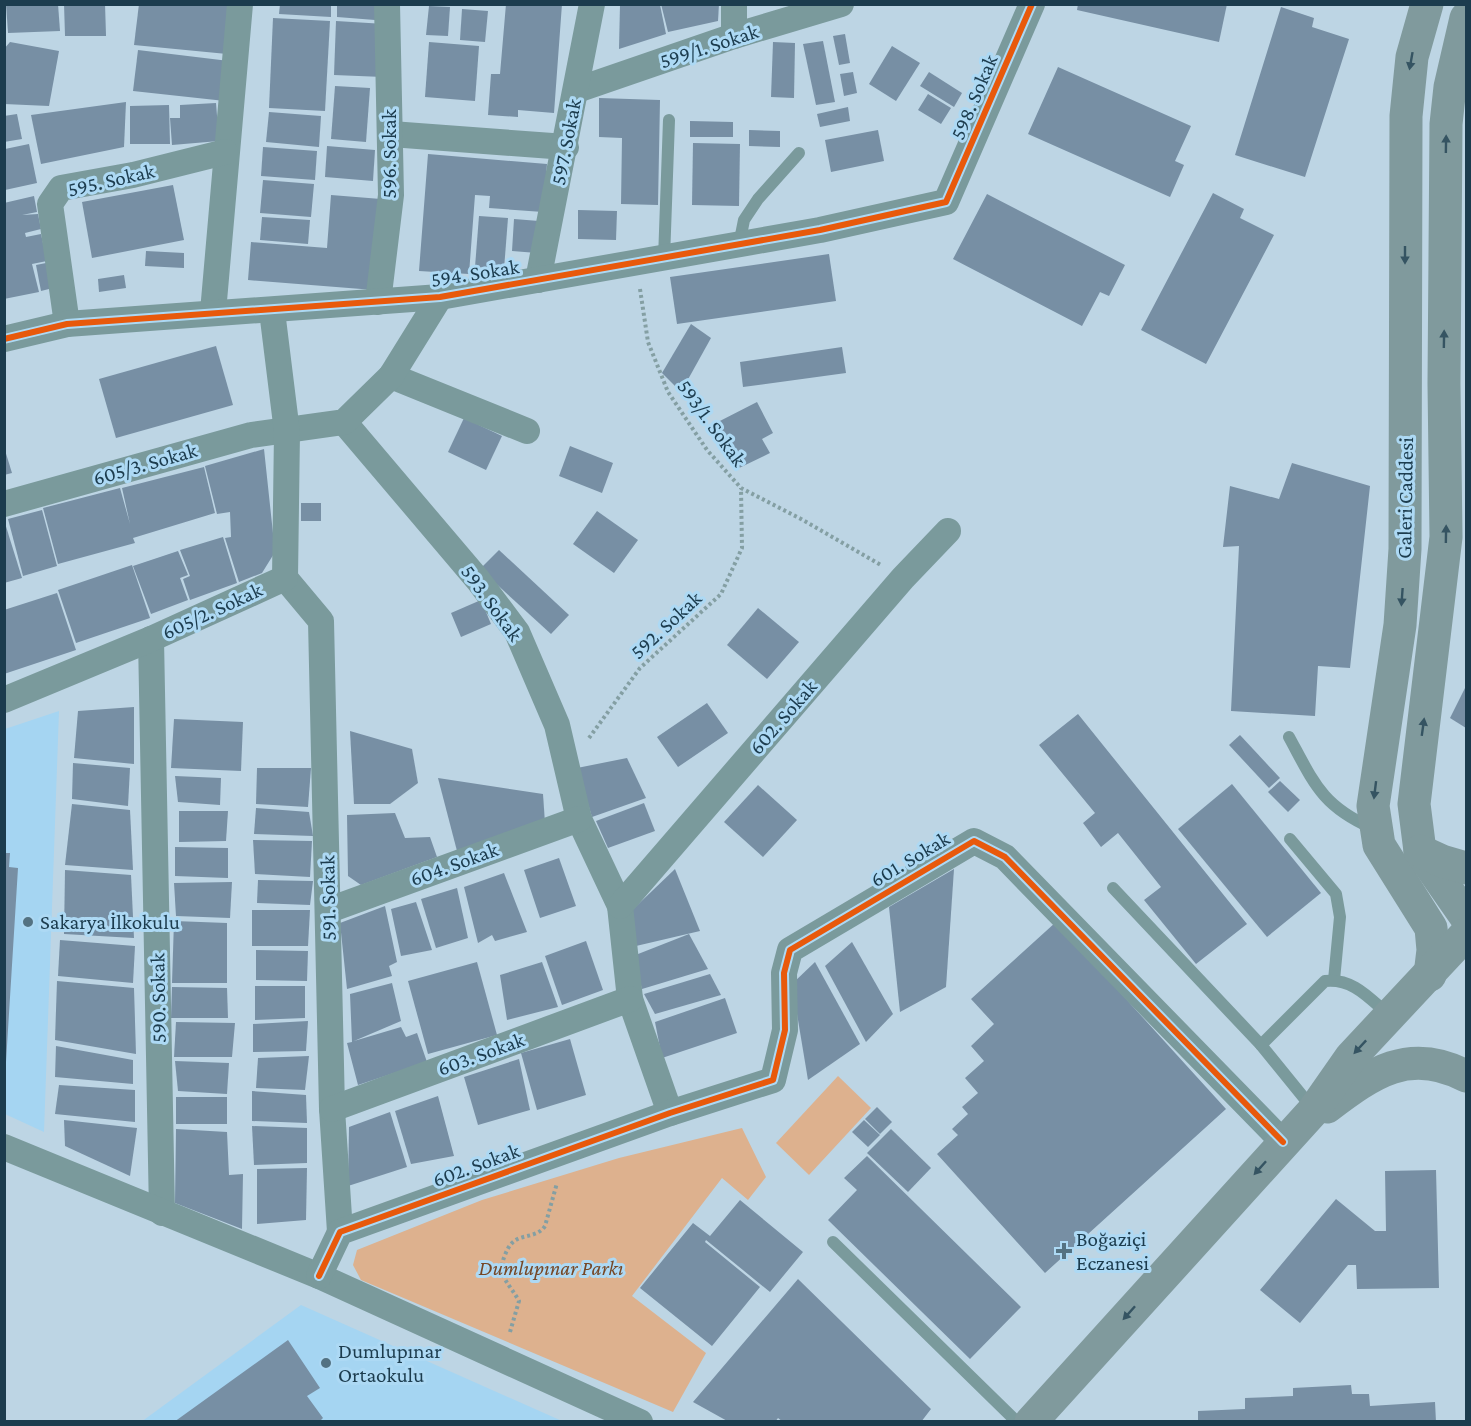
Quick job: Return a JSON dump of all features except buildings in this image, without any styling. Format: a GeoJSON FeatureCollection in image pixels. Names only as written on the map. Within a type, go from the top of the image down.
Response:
{"type":"FeatureCollection","features":[{"type":"Feature","properties":{"kind":"main road","name":"Galeri Caddesi"},"geometry":{"type":"LineString","coordinates":[[1427,4],[1412,57],[1406,116],[1405,549],[1400,625],[1373,806],[1379,845],[1431,928],[1433,950],[1430,975]]}},
{"type":"Feature","properties":{"kind":"main road","name":"Galeri Caddesi"},"geometry":{"type":"LineString","coordinates":[[1467,18],[1452,77],[1446,124],[1444,384],[1446,537],[1414,804],[1420,851],[1467,917]]}},
{"type":"Feature","properties":{"kind":"main road"},"geometry":{"type":"LineString","coordinates":[[1420,851],[1442,861],[1467,868]]}},
{"type":"Feature","properties":{"kind":"main road"},"geometry":{"type":"LineString","coordinates":[[1036,1419],[1314,1110],[1351,1057],[1467,934]]}},
{"type":"Feature","properties":{"kind":"main road"},"geometry":{"type":"LineString","coordinates":[[1314,1110],[1326,1107],[1355,1084],[1382,1069],[1428,1064],[1453,1069],[1467,1076]]}},
{"type":"Feature","properties":{"kind":"street"},"geometry":{"type":"LineString","coordinates":[[213,312],[225,152],[240,4]]}},
{"type":"Feature","properties":{"kind":"street","name":"596. Sokak"},"geometry":{"type":"LineString","coordinates":[[378,303],[391,195],[387,4]]}},
{"type":"Feature","properties":{"kind":"street","name":"597. Sokak"},"geometry":{"type":"LineString","coordinates":[[538,279],[566,147],[592,4]]}},
{"type":"Feature","properties":{"kind":"street"},"geometry":{"type":"LineString","coordinates":[[734,4],[734,36]]}},
{"type":"Feature","properties":{"kind":"street","name":"599/1. Sokak"},"geometry":{"type":"LineString","coordinates":[[577,90],[734,36],[841,4]]}},
{"type":"Feature","properties":{"kind":"street","name":"598. Sokak"},"geometry":{"type":"LineString","coordinates":[[946,202],[1032,4]]}},
{"type":"Feature","properties":{"kind":"street"},"geometry":{"type":"LineString","coordinates":[[391,134],[566,147]]}},
{"type":"Feature","properties":{"kind":"street","name":"595. Sokak"},"geometry":{"type":"LineString","coordinates":[[67,324],[50,204],[61,188],[133,175],[225,152]]}},
{"type":"Feature","properties":{"kind":"street","name":"594. Sokak"},"geometry":{"type":"LineString","coordinates":[[4,339],[67,324],[440,297],[739,245],[946,202]]}},
{"type":"Feature","properties":{"kind":"street"},"geometry":{"type":"LineString","coordinates":[[344,422],[391,376],[440,297]]}},
{"type":"Feature","properties":{"kind":"street","name":"605/2. Sokak"},"geometry":{"type":"LineString","coordinates":[[4,700],[151,639],[285,578],[287,432],[272,310]]}},
{"type":"Feature","properties":{"kind":"street"},"geometry":{"type":"LineString","coordinates":[[391,376],[527,431]]}},
{"type":"Feature","properties":{"kind":"street","name":"605/3. Sokak"},"geometry":{"type":"LineString","coordinates":[[4,504],[251,435],[287,432],[344,422]]}},
{"type":"Feature","properties":{"kind":"street","name":"593. Sokak"},"geometry":{"type":"LineString","coordinates":[[344,422],[478,580],[517,632],[557,725],[579,819],[620,906],[630,999],[670,1113]]}},
{"type":"Feature","properties":{"kind":"street","name":"602. Sokak"},"geometry":{"type":"LineString","coordinates":[[620,906],[903,578],[948,531]]}},
{"type":"Feature","properties":{"kind":"street","name":"591. Sokak"},"geometry":{"type":"LineString","coordinates":[[285,578],[321,621],[332,1109],[340,1232]]}},
{"type":"Feature","properties":{"kind":"street","name":"590. Sokak"},"geometry":{"type":"LineString","coordinates":[[151,639],[162,1213]]}},
{"type":"Feature","properties":{"kind":"street","name":"604. Sokak"},"geometry":{"type":"LineString","coordinates":[[329,910],[579,819]]}},
{"type":"Feature","properties":{"kind":"street","name":"601. Sokak"},"geometry":{"type":"LineString","coordinates":[[670,1113],[773,1080],[784,1030],[784,973],[790,950],[974,841],[1005,857],[1283,1142]]}},
{"type":"Feature","properties":{"kind":"street","name":"603. Sokak"},"geometry":{"type":"LineString","coordinates":[[332,1109],[630,999]]}},
{"type":"Feature","properties":{"kind":"street","name":"602. Sokak"},"geometry":{"type":"LineString","coordinates":[[340,1232],[670,1113]]}},
{"type":"Feature","properties":{"kind":"street"},"geometry":{"type":"LineString","coordinates":[[4,1147],[319,1276],[640,1422]]}},
{"type":"Feature","properties":{"kind":"street"},"geometry":{"type":"LineString","coordinates":[[319,1276],[340,1232]]}},
{"type":"Feature","properties":{"kind":"lane"},"geometry":{"type":"LineString","coordinates":[[664,259],[669,120]]}},
{"type":"Feature","properties":{"kind":"lane"},"geometry":{"type":"LineString","coordinates":[[739,245],[744,220],[758,199],[799,153]]}},
{"type":"Feature","properties":{"kind":"lane"},"geometry":{"type":"LineString","coordinates":[[1289,737],[1317,789],[1332,806],[1352,819],[1375,829]]}},
{"type":"Feature","properties":{"kind":"lane"},"geometry":{"type":"LineString","coordinates":[[1290,839],[1336,894],[1340,917],[1334,980]]}},
{"type":"Feature","properties":{"kind":"lane"},"geometry":{"type":"LineString","coordinates":[[1113,888],[1261,1045],[1314,1110]]}},
{"type":"Feature","properties":{"kind":"lane"},"geometry":{"type":"LineString","coordinates":[[1261,1045],[1325,981],[1334,980],[1356,986],[1389,1015]]}},
{"type":"Feature","properties":{"kind":"lane"},"geometry":{"type":"LineString","coordinates":[[833,1242],[1036,1419]]}},
{"type":"Feature","properties":{"kind":"path"},"geometry":{"type":"LineString","coordinates":[[502,1359],[519,1301],[502,1276],[501,1264],[508,1247],[541,1232],[545,1227],[566,1151]]}},
{"type":"Feature","properties":{"kind":"shaded area","name":"Sakarya İlkokulu"},"geometry":{"type":"Polygon","coordinates":[[[59,711],[44,1132],[5,1114],[5,729],[59,711]]]}},
{"type":"Feature","properties":{"kind":"shaded area","name":"Dumlupınar Ortaokulu"},"geometry":{"type":"Polygon","coordinates":[[[301,1305],[562,1421],[141,1422],[301,1305]]]}},
{"type":"Feature","properties":{"kind":"green space"},"geometry":{"type":"Polygon","coordinates":[[[838,1076],[871,1108],[809,1175],[776,1143],[838,1076]]]}},
{"type":"Feature","properties":{"kind":"green space","name":"Dumlupınar Parkı"},"geometry":{"type":"Polygon","coordinates":[[[742,1128],[766,1177],[748,1200],[722,1178],[632,1296],[706,1353],[673,1412],[361,1280],[353,1265],[357,1250],[482,1200],[619,1158],[742,1128]]]}},
{"type":"Feature","properties":{"kind":"cycle path"},"geometry":{"type":"LineString","coordinates":[[4,339],[67,324],[440,297],[820,230],[946,202],[1032,4]]}},
{"type":"Feature","properties":{"kind":"cycle path"},"geometry":{"type":"LineString","coordinates":[[319,1276],[340,1232],[670,1113],[773,1080],[785,1030],[784,973],[790,950],[974,841],[1005,857],[1283,1142]]}},
{"type":"Feature","properties":{"kind":"place","name":"Sakarya İlkokulu"},"geometry":{"type":"Point","coordinates":[28,922]}},
{"type":"Feature","properties":{"kind":"place","name":"Boğaziçi Eczanesi"},"geometry":{"type":"Point","coordinates":[1064,1251]}},
{"type":"Feature","properties":{"kind":"place","name":"Dumlupınar Ortaokulu"},"geometry":{"type":"Point","coordinates":[326,1363]}}]}
